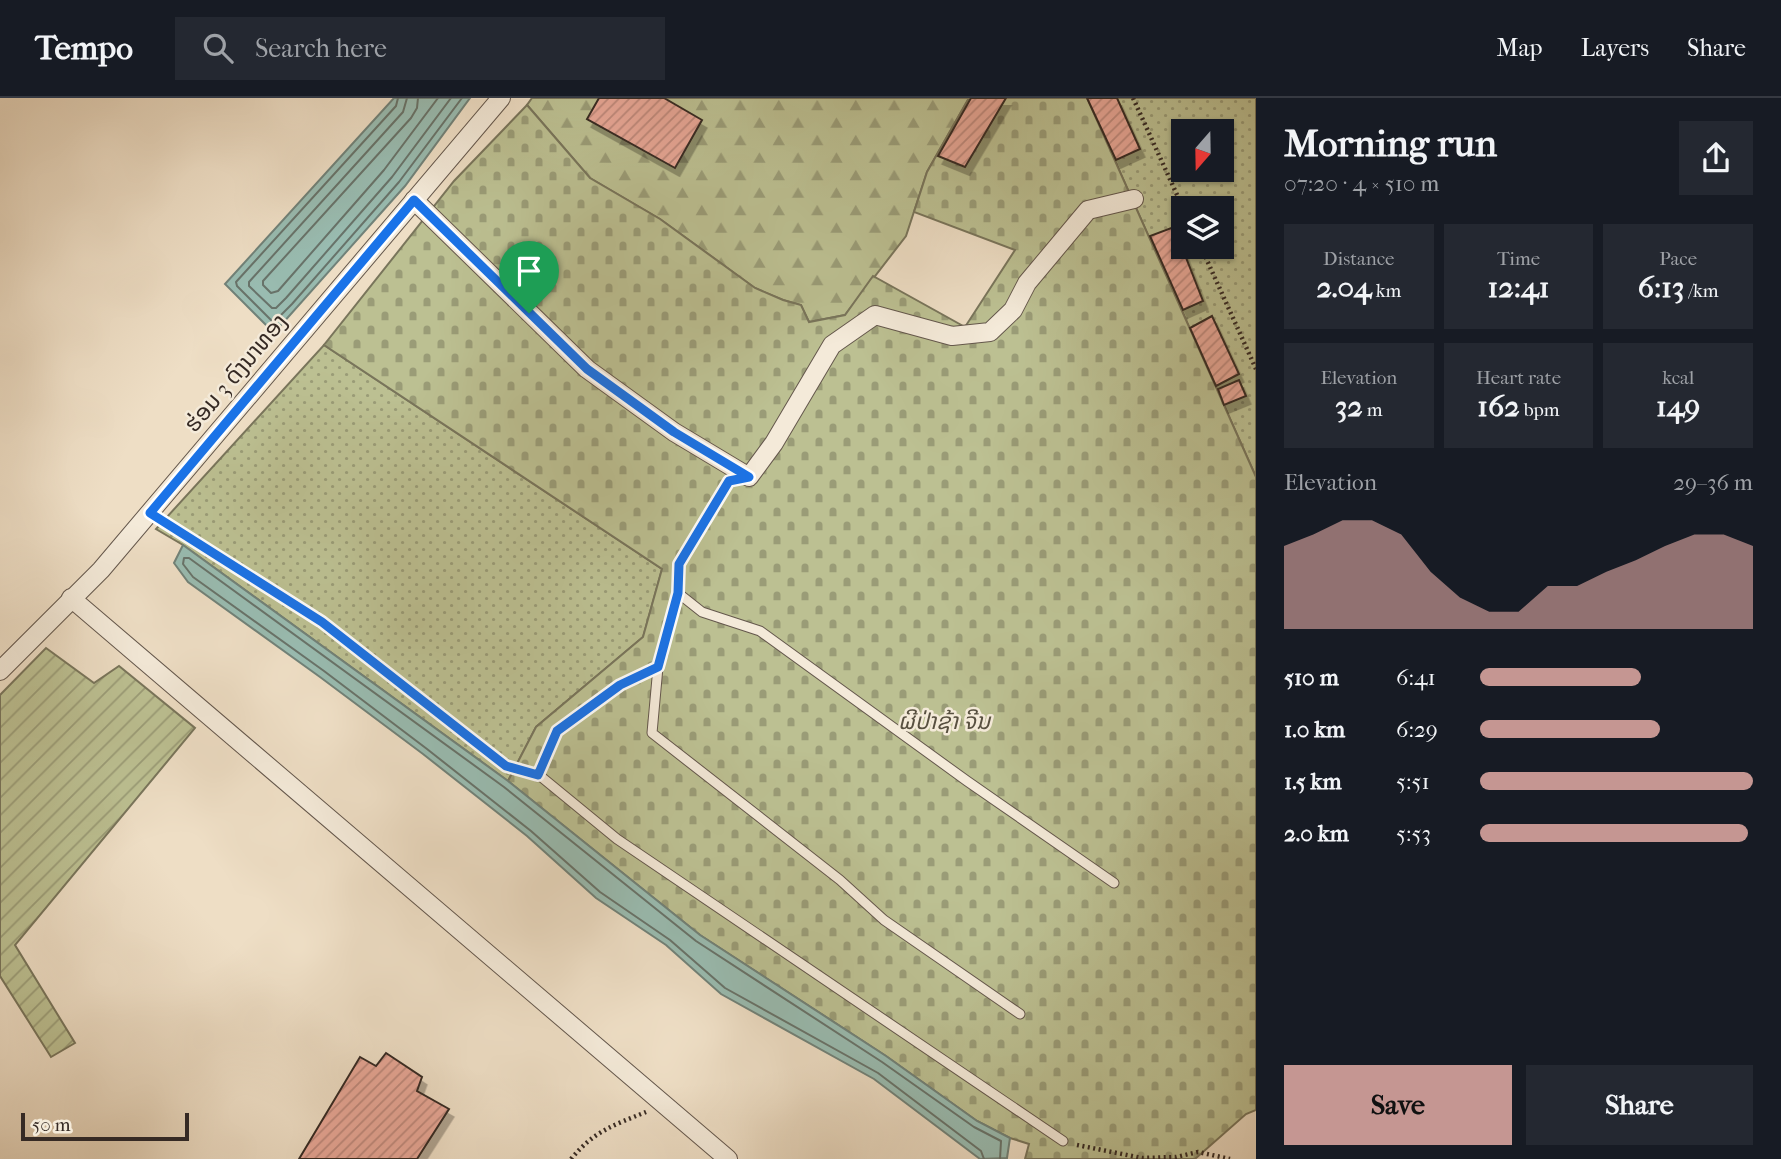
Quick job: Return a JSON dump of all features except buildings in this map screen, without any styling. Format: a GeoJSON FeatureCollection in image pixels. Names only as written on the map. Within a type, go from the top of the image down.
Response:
{"type":"FeatureCollection","features":[{"type":"Feature","properties":{"kind":"street","name":"ຮ່ອມ 3 ດົງນາທອງ"},"geometry":{"type":"LineString","coordinates":[[0,670],[101,570],[501,98]]}},
{"type":"Feature","properties":{"kind":"street"},"geometry":{"type":"LineString","coordinates":[[414,200],[587,369],[674,432],[749,477],[774,443],[832,345],[875,314],[953,336],[990,332],[1013,310],[1027,283],[1088,210],[1134,199]]}},
{"type":"Feature","properties":{"kind":"street"},"geometry":{"type":"LineString","coordinates":[[71,598],[727,1159]]}},
{"type":"Feature","properties":{"kind":"lane"},"geometry":{"type":"LineString","coordinates":[[749,477],[729,481],[679,564],[678,593],[658,667],[652,733],[840,880],[884,920],[1020,1014]]}},
{"type":"Feature","properties":{"kind":"lane"},"geometry":{"type":"LineString","coordinates":[[150,513],[322,622],[506,766],[538,775],[617,839],[1063,1141]]}},
{"type":"Feature","properties":{"kind":"lane"},"geometry":{"type":"LineString","coordinates":[[678,593],[702,612],[760,631],[967,781],[1114,883]]}},
{"type":"Feature","properties":{"kind":"lane"},"geometry":{"type":"LineString","coordinates":[[538,775],[557,731],[620,685],[658,667]]}},
{"type":"Feature","properties":{"kind":"path"},"geometry":{"type":"LineString","coordinates":[[1133,98],[1178,196]]}},
{"type":"Feature","properties":{"kind":"path"},"geometry":{"type":"LineString","coordinates":[[1206,259],[1256,369]]}},
{"type":"Feature","properties":{"kind":"path"},"geometry":{"type":"LineString","coordinates":[[571,1159],[585,1142],[664,1104]]}},
{"type":"Feature","properties":{"kind":"path"},"geometry":{"type":"LineString","coordinates":[[1063,1141],[1142,1158],[1176,1157],[1198,1152],[1230,1159]]}},
{"type":"Feature","properties":{"kind":"green space"},"geometry":{"type":"Polygon","coordinates":[[[532,98],[969,98],[927,172],[906,236],[845,315],[809,322],[801,305],[755,288],[660,219],[590,178],[527,105],[532,98]]]}},
{"type":"Feature","properties":{"kind":"green space","name":"ຜີປ່າຊ້າ ຈີນ"},"geometry":{"type":"Polygon","coordinates":[[[969,98],[1087,98],[1256,477],[1256,1110],[1246,1114],[1195,1159],[1025,1159],[1029,1144],[1010,1138],[977,1121],[886,1056],[700,935],[508,781],[536,727],[643,637],[662,569],[324,345],[454,181],[527,105],[590,178],[660,219],[755,288],[801,305],[809,322],[845,315],[873,276],[965,327],[1015,250],[914,212],[927,172],[969,98]]]}},
{"type":"Feature","properties":{"kind":"green space"},"geometry":{"type":"Polygon","coordinates":[[[1087,98],[1256,98],[1256,477],[1087,98]]]}},
{"type":"Feature","properties":{"kind":"green space"},"geometry":{"type":"Polygon","coordinates":[[[324,345],[662,569],[643,637],[536,727],[508,781],[183,545],[156,529],[324,345]]]}},
{"type":"Feature","properties":{"kind":"green space"},"geometry":{"type":"Polygon","coordinates":[[[46,648],[94,683],[119,666],[195,728],[15,945],[75,1043],[51,1057],[0,976],[0,695],[46,648]]]}},
{"type":"Feature","properties":{"kind":"water"},"geometry":{"type":"Polygon","coordinates":[[[394,98],[470,98],[405,186],[274,333],[225,284],[394,98]]]}},
{"type":"Feature","properties":{"kind":"water"},"geometry":{"type":"Polygon","coordinates":[[[183,545],[508,781],[700,935],[886,1056],[977,1121],[1010,1138],[1007,1158],[980,1159],[874,1079],[721,994],[666,945],[596,898],[527,836],[423,754],[188,582],[174,563],[183,545]]]}},
{"type":"Feature","properties":{"kind":"route"},"geometry":{"type":"LineString","coordinates":[[414,200],[529,313],[587,369],[674,432],[749,477],[729,481],[679,564],[678,593],[658,667],[620,685],[557,731],[538,775],[506,766],[322,622],[150,513],[414,200]]}}]}
